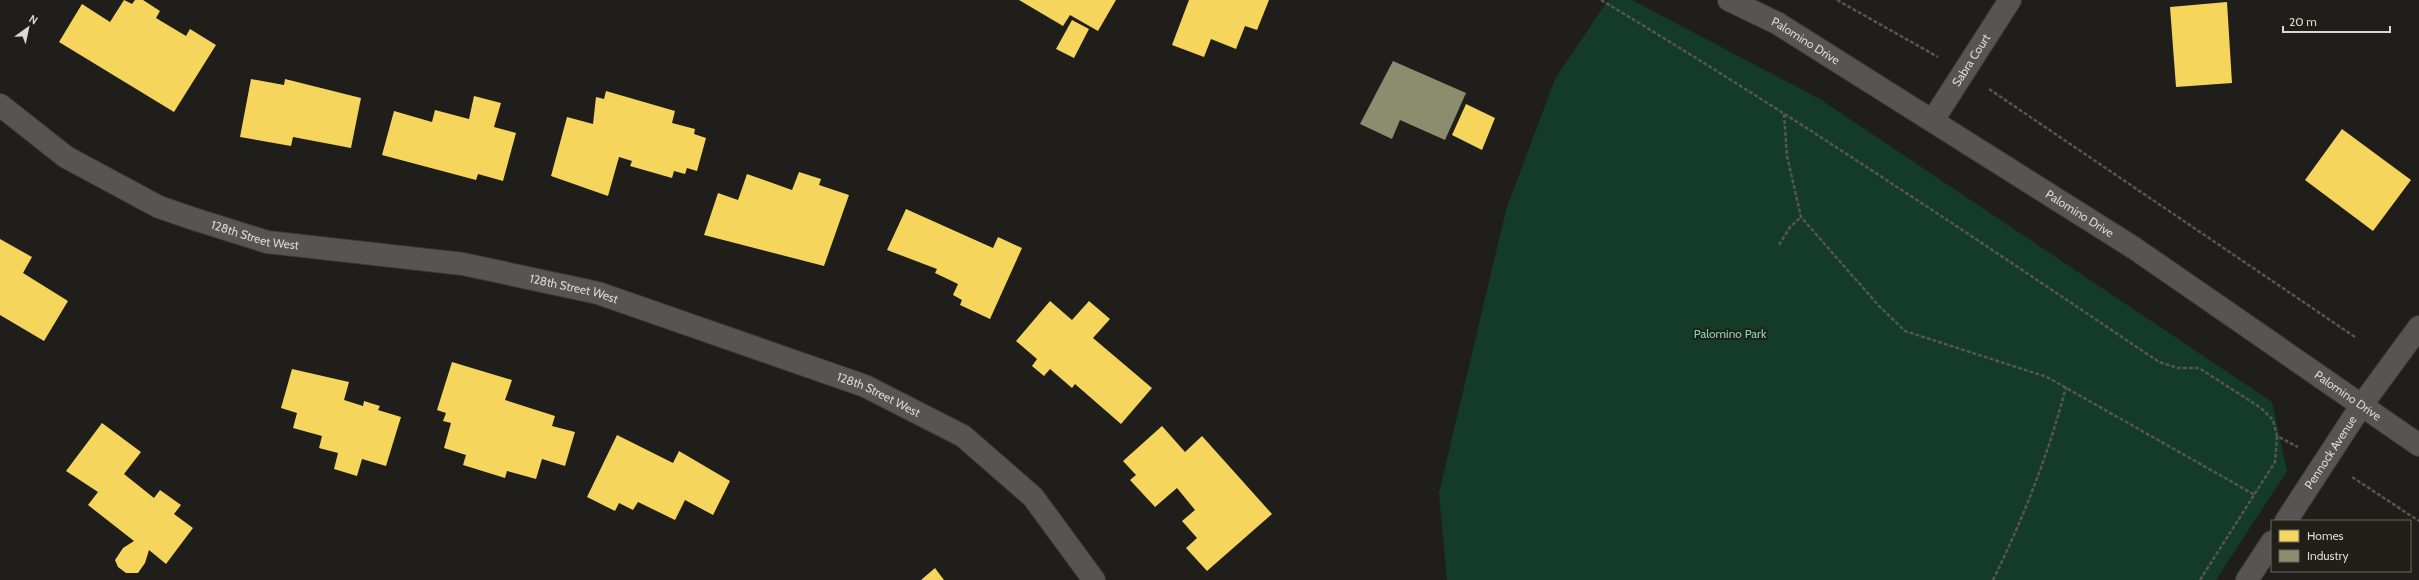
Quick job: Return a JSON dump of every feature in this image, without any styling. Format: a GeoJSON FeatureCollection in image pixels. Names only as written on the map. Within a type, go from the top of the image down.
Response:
{"type":"FeatureCollection","features":[{"type":"Feature","properties":{"kind":"street","name":"Palomino Drive"},"geometry":{"type":"LineString","coordinates":[[1729,0],[1777,23],[2141,252],[2419,446]]}},
{"type":"Feature","properties":{"kind":"street","name":"Sabra Court"},"geometry":{"type":"LineString","coordinates":[[1933,120],[2010,0]]}},
{"type":"Feature","properties":{"kind":"street","name":"128th Street West"},"geometry":{"type":"LineString","coordinates":[[0,105],[66,157],[159,207],[180,214],[267,242],[463,264],[598,293],[865,386],[963,436],[1033,498],[1094,580]]}},
{"type":"Feature","properties":{"kind":"street","name":"Pennock Avenue"},"geometry":{"type":"LineString","coordinates":[[2287,520],[2324,460],[2361,406],[2419,327]]}},
{"type":"Feature","properties":{"kind":"street"},"geometry":{"type":"LineString","coordinates":[[2247,580],[2271,544]]}},
{"type":"Feature","properties":{"kind":"path"},"geometry":{"type":"LineString","coordinates":[[1601,0],[1719,70],[1851,155],[2159,362],[2178,368],[2199,368],[2261,408],[2273,420],[2277,436],[2275,462],[2200,580]]}},
{"type":"Feature","properties":{"kind":"path"},"geometry":{"type":"LineString","coordinates":[[1837,0],[1965,72],[2355,337]]}},
{"type":"Feature","properties":{"kind":"path"},"geometry":{"type":"LineString","coordinates":[[1784,113],[1787,156],[1801,217],[1879,306],[1905,331],[2024,369],[2066,387],[2255,495]]}},
{"type":"Feature","properties":{"kind":"path"},"geometry":{"type":"LineString","coordinates":[[1779,245],[1790,227],[1801,217]]}},
{"type":"Feature","properties":{"kind":"path"},"geometry":{"type":"LineString","coordinates":[[1993,580],[2015,536],[2058,416],[2066,387]]}},
{"type":"Feature","properties":{"kind":"path"},"geometry":{"type":"LineString","coordinates":[[2277,436],[2324,460],[2419,521]]}},
{"type":"Feature","properties":{"kind":"green space","name":"Palomino Park"},"geometry":{"type":"Polygon","coordinates":[[[1608,0],[1632,0],[1820,99],[2272,402],[2287,471],[2216,580],[1447,580],[1439,493],[1506,210],[1555,79],[1608,0]]]}},
{"type":"Feature","properties":{"kind":"building: Homes"},"geometry":{"type":"Polygon","coordinates":[[[124,0],[132,4],[135,0],[143,0],[160,11],[156,18],[186,36],[190,29],[216,45],[174,112],[59,42],[82,4],[110,22],[124,0]]]}},
{"type":"Feature","properties":{"kind":"building: Homes"},"geometry":{"type":"Polygon","coordinates":[[[1019,0],[1116,0],[1098,31],[1070,15],[1063,26],[1019,0]]]}},
{"type":"Feature","properties":{"kind":"building: Homes"},"geometry":{"type":"Polygon","coordinates":[[[1189,0],[1269,0],[1257,30],[1245,26],[1236,49],[1211,39],[1204,57],[1172,45],[1189,0]]]}},
{"type":"Feature","properties":{"kind":"building: Homes"},"geometry":{"type":"Polygon","coordinates":[[[2227,2],[2232,83],[2176,87],[2170,7],[2227,2]]]}},
{"type":"Feature","properties":{"kind":"building: Homes"},"geometry":{"type":"Polygon","coordinates":[[[1072,20],[1089,29],[1074,58],[1056,49],[1072,20]]]}},
{"type":"Feature","properties":{"kind":"building: Homes"},"geometry":{"type":"Polygon","coordinates":[[[251,79],[284,85],[285,79],[361,98],[351,148],[293,137],[291,146],[240,137],[251,79]]]}},
{"type":"Feature","properties":{"kind":"building: Homes"},"geometry":{"type":"Polygon","coordinates":[[[606,91],[675,111],[672,123],[695,129],[694,134],[706,138],[697,171],[687,168],[685,174],[674,171],[672,178],[630,166],[632,161],[619,157],[608,196],[551,176],[567,117],[593,124],[596,97],[604,99],[606,91]]]}},
{"type":"Feature","properties":{"kind":"building: Homes"},"geometry":{"type":"Polygon","coordinates":[[[474,96],[501,103],[494,127],[516,133],[503,181],[478,174],[476,180],[382,155],[394,111],[432,122],[435,110],[469,119],[474,96]]]}},
{"type":"Feature","properties":{"kind":"building: Homes"},"geometry":{"type":"Polygon","coordinates":[[[1466,104],[1495,118],[1482,150],[1452,135],[1466,104]]]}},
{"type":"Feature","properties":{"kind":"building: Homes"},"geometry":{"type":"Polygon","coordinates":[[[2342,129],[2411,180],[2373,231],[2305,180],[2342,129]]]}},
{"type":"Feature","properties":{"kind":"building: Homes"},"geometry":{"type":"Polygon","coordinates":[[[799,172],[821,179],[819,185],[849,195],[824,266],[704,235],[718,193],[738,200],[747,174],[792,190],[799,172]]]}},
{"type":"Feature","properties":{"kind":"building: Homes"},"geometry":{"type":"Polygon","coordinates":[[[906,209],[993,248],[998,237],[1022,248],[990,319],[960,305],[962,300],[953,295],[958,284],[935,273],[937,269],[887,250],[906,209]]]}},
{"type":"Feature","properties":{"kind":"building: Homes"},"geometry":{"type":"Polygon","coordinates":[[[0,239],[32,257],[23,273],[68,301],[44,341],[0,315],[0,239]]]}},
{"type":"Feature","properties":{"kind":"building: Homes"},"geometry":{"type":"Polygon","coordinates":[[[1050,301],[1072,320],[1089,301],[1110,319],[1093,338],[1152,388],[1121,424],[1075,384],[1072,388],[1050,369],[1044,376],[1032,366],[1037,359],[1016,341],[1050,301]]]}},
{"type":"Feature","properties":{"kind":"building: Homes"},"geometry":{"type":"Polygon","coordinates":[[[452,362],[512,380],[505,400],[555,416],[552,426],[575,432],[565,466],[542,459],[536,479],[507,471],[505,478],[463,465],[466,455],[444,448],[451,423],[443,421],[446,413],[437,410],[452,362]]]}},
{"type":"Feature","properties":{"kind":"building: Homes"},"geometry":{"type":"Polygon","coordinates":[[[292,369],[349,382],[344,400],[363,406],[364,401],[380,406],[378,410],[401,417],[386,466],[362,459],[357,476],[334,469],[338,453],[319,448],[322,436],[293,428],[297,413],[281,408],[292,369]]]}},
{"type":"Feature","properties":{"kind":"building: Homes"},"geometry":{"type":"Polygon","coordinates":[[[102,423],[141,452],[124,474],[154,498],[160,490],[181,505],[174,514],[193,528],[166,564],[149,550],[145,563],[138,573],[126,573],[118,567],[115,560],[123,548],[134,541],[88,505],[98,492],[66,471],[102,423]]]}},
{"type":"Feature","properties":{"kind":"building: Homes"},"geometry":{"type":"Polygon","coordinates":[[[1162,426],[1185,452],[1202,436],[1272,514],[1207,571],[1186,548],[1197,538],[1182,521],[1195,510],[1177,488],[1155,507],[1130,480],[1136,475],[1123,461],[1162,426]]]}},
{"type":"Feature","properties":{"kind":"building: Homes"},"geometry":{"type":"Polygon","coordinates":[[[617,435],[673,463],[679,451],[730,481],[713,515],[685,500],[675,520],[638,502],[633,510],[619,503],[615,511],[587,497],[617,435]]]}},
{"type":"Feature","properties":{"kind":"building: Homes"},"geometry":{"type":"Polygon","coordinates":[[[935,568],[944,580],[921,580],[935,568]]]}},
{"type":"Feature","properties":{"kind":"building: Industry"},"geometry":{"type":"Polygon","coordinates":[[[1393,61],[1466,93],[1445,140],[1400,120],[1392,139],[1360,124],[1393,61]]]}}]}
